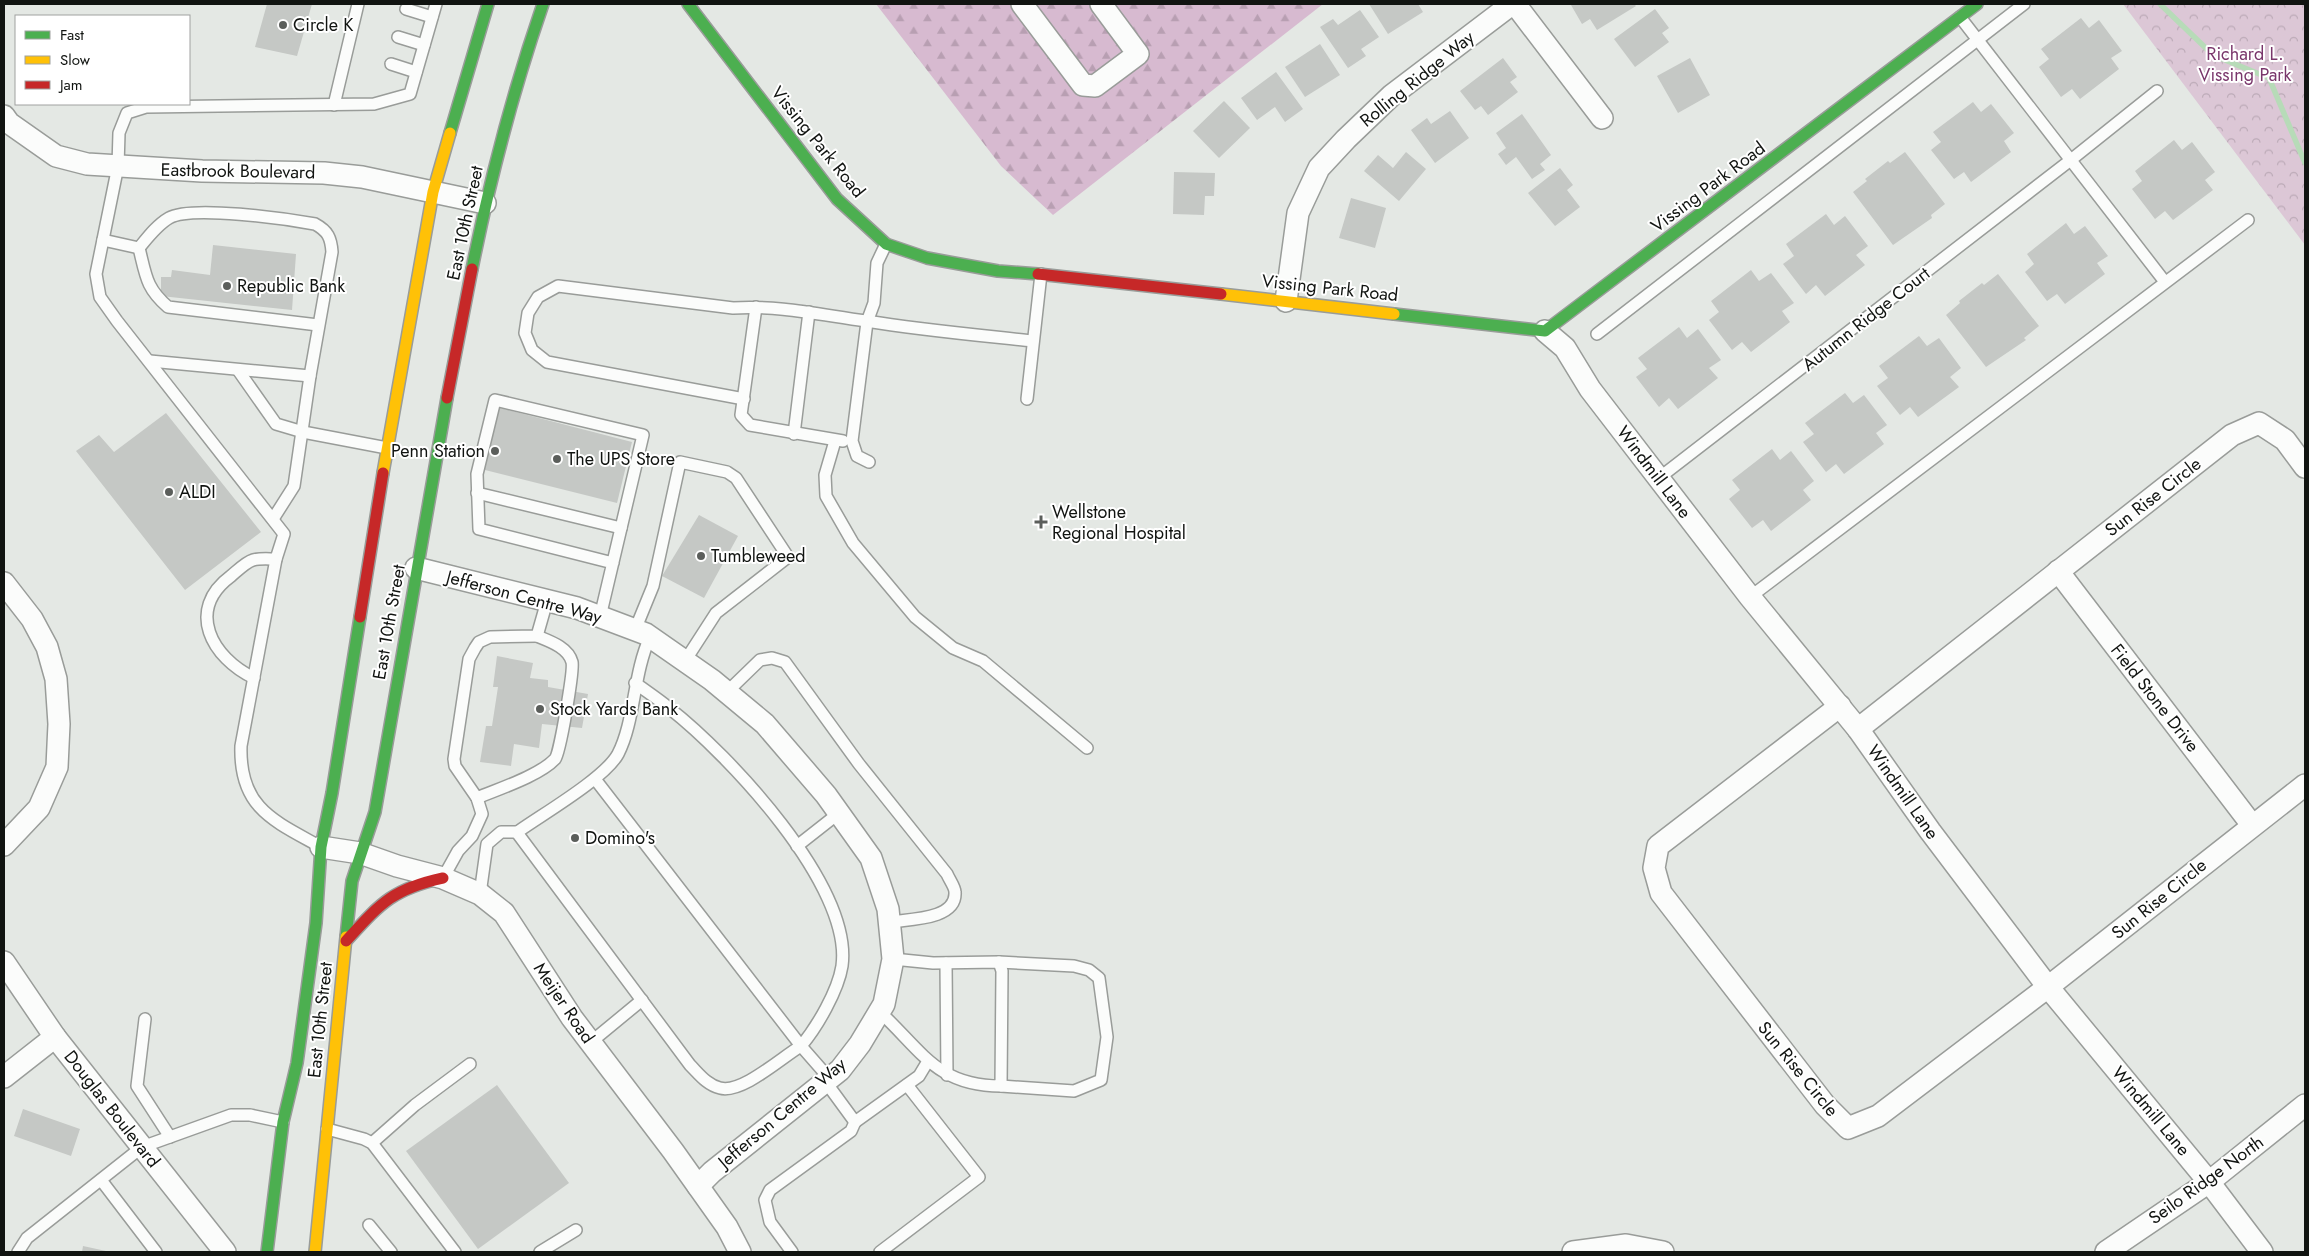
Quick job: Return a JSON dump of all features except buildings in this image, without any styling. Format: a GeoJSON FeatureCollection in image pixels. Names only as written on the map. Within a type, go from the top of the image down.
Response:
{"type":"FeatureCollection","features":[{"type":"Feature","properties":{"kind":"main road","name":"East 10th Street"},"geometry":{"type":"LineString","coordinates":[[267,1252],[283,1122],[297,1063],[320,885],[321,847],[332,793],[361,597],[387,448],[433,192],[488,4]]}},
{"type":"Feature","properties":{"kind":"main road","name":"East 10th Street"},"geometry":{"type":"LineString","coordinates":[[314,1252],[321,1200],[325,1129],[352,881],[375,812],[438,442],[485,203],[520,70],[542,4]]}},
{"type":"Feature","properties":{"kind":"main road","name":"Vissing Park Road"},"geometry":{"type":"LineString","coordinates":[[688,4],[837,199],[886,244],[927,258],[998,271],[1041,274],[1545,330],[1566,317],[1977,4]]}},
{"type":"Feature","properties":{"kind":"main road"},"geometry":{"type":"LineString","coordinates":[[346,941],[381,904],[394,894],[411,886],[443,878]]}},
{"type":"Feature","properties":{"kind":"street"},"geometry":{"type":"LineString","coordinates":[[1022,4],[1083,86],[1095,86],[1138,54],[1101,4]]}},
{"type":"Feature","properties":{"kind":"street"},"geometry":{"type":"LineString","coordinates":[[1513,4],[1602,118]]}},
{"type":"Feature","properties":{"kind":"street","name":"Rolling Ridge Way"},"geometry":{"type":"LineString","coordinates":[[1286,301],[1298,213],[1319,168],[1392,95],[1513,4]]}},
{"type":"Feature","properties":{"kind":"street","name":"Eastbrook Boulevard"},"geometry":{"type":"LineString","coordinates":[[4,116],[9,123],[56,156],[87,164],[202,171],[324,172],[362,177],[485,203]]}},
{"type":"Feature","properties":{"kind":"street","name":"Windmill Lane"},"geometry":{"type":"LineString","coordinates":[[1545,330],[1565,348],[1590,389],[1750,597],[1858,729],[1930,831],[2048,987],[2209,1182],[2262,1252]]}},
{"type":"Feature","properties":{"kind":"street","name":"Sun Rise Circle"},"geometry":{"type":"LineString","coordinates":[[1858,729],[2232,435],[2259,423],[2285,440],[2305,467]]}},
{"type":"Feature","properties":{"kind":"street","name":"Jefferson Centre Way"},"geometry":{"type":"LineString","coordinates":[[416,568],[600,616],[642,633],[685,661],[727,692],[765,724],[839,813],[871,858],[888,909],[893,959],[884,1004],[880,1012],[860,1044],[840,1070],[712,1172],[698,1186]]}},
{"type":"Feature","properties":{"kind":"street","name":"Field Stone Drive"},"geometry":{"type":"LineString","coordinates":[[2058,571],[2252,825]]}},
{"type":"Feature","properties":{"kind":"street"},"geometry":{"type":"LineString","coordinates":[[4,583],[32,619],[47,647],[56,679],[59,724],[57,767],[39,808],[4,845]]}},
{"type":"Feature","properties":{"kind":"street","name":"Sun Rise Circle"},"geometry":{"type":"LineString","coordinates":[[1840,706],[1658,846],[1654,868],[1661,893],[1825,1105],[1848,1128],[1878,1116],[2048,987],[2305,785]]}},
{"type":"Feature","properties":{"kind":"street","name":"Meijer Road"},"geometry":{"type":"LineString","coordinates":[[321,847],[360,853],[397,866],[443,878],[480,894],[504,913],[572,1018],[698,1186],[727,1227],[740,1252]]}},
{"type":"Feature","properties":{"kind":"street","name":"Douglas Boulevard"},"geometry":{"type":"LineString","coordinates":[[4,962],[55,1037],[225,1252]]}},
{"type":"Feature","properties":{"kind":"street"},"geometry":{"type":"LineString","coordinates":[[4,1078],[55,1037]]}},
{"type":"Feature","properties":{"kind":"street","name":"Seilo Ridge North"},"geometry":{"type":"LineString","coordinates":[[2106,1252],[2209,1182],[2305,1105]]}},
{"type":"Feature","properties":{"kind":"street"},"geometry":{"type":"LineString","coordinates":[[1573,1252],[1626,1244],[1663,1252]]}},
{"type":"Feature","properties":{"kind":"lane"},"geometry":{"type":"LineString","coordinates":[[334,105],[357,24],[358,4]]}},
{"type":"Feature","properties":{"kind":"lane"},"geometry":{"type":"LineString","coordinates":[[321,847],[262,812],[244,781],[240,765],[241,746],[276,559],[284,534],[100,297],[96,274],[118,166],[119,133],[127,113],[146,107],[374,104],[410,94],[436,4]]}},
{"type":"Feature","properties":{"kind":"lane"},"geometry":{"type":"LineString","coordinates":[[1597,334],[2024,4]]}},
{"type":"Feature","properties":{"kind":"lane"},"geometry":{"type":"LineString","coordinates":[[406,9],[432,17]]}},
{"type":"Feature","properties":{"kind":"lane"},"geometry":{"type":"LineString","coordinates":[[1960,17],[2072,159],[2165,282]]}},
{"type":"Feature","properties":{"kind":"lane"},"geometry":{"type":"LineString","coordinates":[[398,37],[424,45]]}},
{"type":"Feature","properties":{"kind":"lane"},"geometry":{"type":"LineString","coordinates":[[391,64],[416,72]]}},
{"type":"Feature","properties":{"kind":"lane","name":"Autumn Ridge Court"},"geometry":{"type":"LineString","coordinates":[[1659,478],[2072,159],[2157,91]]}},
{"type":"Feature","properties":{"kind":"lane"},"geometry":{"type":"LineString","coordinates":[[139,248],[155,228],[170,217],[182,214],[223,213],[315,224],[326,229],[331,240],[332,252],[318,325],[294,486],[273,519]]}},
{"type":"Feature","properties":{"kind":"lane"},"geometry":{"type":"LineString","coordinates":[[1750,597],[2248,220]]}},
{"type":"Feature","properties":{"kind":"lane"},"geometry":{"type":"LineString","coordinates":[[103,240],[139,248]]}},
{"type":"Feature","properties":{"kind":"lane"},"geometry":{"type":"LineString","coordinates":[[869,462],[857,456],[852,441],[867,322],[874,303],[877,263],[886,244]]}},
{"type":"Feature","properties":{"kind":"lane"},"geometry":{"type":"LineString","coordinates":[[139,248],[146,277],[154,295],[168,307],[318,325]]}},
{"type":"Feature","properties":{"kind":"lane"},"geometry":{"type":"LineString","coordinates":[[1027,399],[1041,274]]}},
{"type":"Feature","properties":{"kind":"lane"},"geometry":{"type":"LineString","coordinates":[[744,399],[547,362],[532,350],[525,333],[528,313],[538,297],[558,286],[733,308],[756,307],[809,312],[867,322],[1033,341]]}},
{"type":"Feature","properties":{"kind":"lane"},"geometry":{"type":"LineString","coordinates":[[756,307],[741,415],[750,425],[835,441],[852,441]]}},
{"type":"Feature","properties":{"kind":"lane"},"geometry":{"type":"LineString","coordinates":[[794,434],[809,312]]}},
{"type":"Feature","properties":{"kind":"lane"},"geometry":{"type":"LineString","coordinates":[[150,361],[310,376]]}},
{"type":"Feature","properties":{"kind":"lane"},"geometry":{"type":"LineString","coordinates":[[238,370],[276,424],[303,432],[387,448]]}},
{"type":"Feature","properties":{"kind":"lane"},"geometry":{"type":"LineString","coordinates":[[600,616],[613,563],[643,435],[495,400],[477,474],[479,529],[613,563]]}},
{"type":"Feature","properties":{"kind":"lane"},"geometry":{"type":"LineString","coordinates":[[835,441],[825,474],[826,496],[853,543],[916,617],[953,648],[983,661],[1087,748]]}},
{"type":"Feature","properties":{"kind":"lane"},"geometry":{"type":"LineString","coordinates":[[480,894],[484,853],[487,844],[501,832],[518,832],[595,779],[617,755],[626,732],[643,652],[642,633],[680,462],[727,472],[736,478],[788,557],[716,614],[685,661]]}},
{"type":"Feature","properties":{"kind":"lane"},"geometry":{"type":"LineString","coordinates":[[477,493],[621,528]]}},
{"type":"Feature","properties":{"kind":"lane"},"geometry":{"type":"LineString","coordinates":[[254,678],[238,671],[221,652],[207,628],[207,604],[224,581],[253,560],[276,559]]}},
{"type":"Feature","properties":{"kind":"lane"},"geometry":{"type":"LineString","coordinates":[[536,636],[547,601]]}},
{"type":"Feature","properties":{"kind":"lane"},"geometry":{"type":"LineString","coordinates":[[477,798],[537,771],[556,758],[562,740],[572,662],[564,649],[536,636],[490,636],[479,642],[469,659],[454,759],[455,766],[477,798],[489,830],[495,836]]}},
{"type":"Feature","properties":{"kind":"lane"},"geometry":{"type":"LineString","coordinates":[[727,692],[760,660],[772,658],[785,662],[859,764],[947,874],[956,891],[953,904],[943,914],[890,922]]}},
{"type":"Feature","properties":{"kind":"lane"},"geometry":{"type":"LineString","coordinates":[[518,832],[690,1064],[706,1082],[721,1089],[732,1088],[759,1076],[801,1046],[817,1023],[834,988],[842,965],[840,938],[834,910],[797,846],[751,785],[669,708],[635,684]]}},
{"type":"Feature","properties":{"kind":"lane"},"geometry":{"type":"LineString","coordinates":[[595,779],[827,1080],[855,1122]]}},
{"type":"Feature","properties":{"kind":"lane"},"geometry":{"type":"LineString","coordinates":[[797,846],[839,813]]}},
{"type":"Feature","properties":{"kind":"lane"},"geometry":{"type":"LineString","coordinates":[[443,878],[458,851],[472,836],[482,814]]}},
{"type":"Feature","properties":{"kind":"lane"},"geometry":{"type":"LineString","coordinates":[[880,1012],[928,1061],[947,1075],[966,1083],[1074,1091],[1101,1080],[1107,1037],[1099,978],[1089,970],[1074,966],[999,962],[946,963],[893,959]]}},
{"type":"Feature","properties":{"kind":"lane"},"geometry":{"type":"LineString","coordinates":[[999,962],[1002,971],[1001,1086]]}},
{"type":"Feature","properties":{"kind":"lane"},"geometry":{"type":"LineString","coordinates":[[946,963],[947,1075]]}},
{"type":"Feature","properties":{"kind":"lane"},"geometry":{"type":"LineString","coordinates":[[591,1042],[642,1000]]}},
{"type":"Feature","properties":{"kind":"lane"},"geometry":{"type":"LineString","coordinates":[[144,1019],[137,1086],[170,1136]]}},
{"type":"Feature","properties":{"kind":"lane"},"geometry":{"type":"LineString","coordinates":[[792,1252],[770,1222],[765,1200],[770,1190],[852,1130],[855,1122],[920,1076],[928,1061]]}},
{"type":"Feature","properties":{"kind":"lane"},"geometry":{"type":"LineString","coordinates":[[372,1144],[415,1105],[470,1064]]}},
{"type":"Feature","properties":{"kind":"lane"},"geometry":{"type":"LineString","coordinates":[[880,1252],[979,1177],[907,1085]]}},
{"type":"Feature","properties":{"kind":"lane"},"geometry":{"type":"LineString","coordinates":[[18,1252],[27,1238],[142,1147],[231,1115],[250,1115],[283,1122]]}},
{"type":"Feature","properties":{"kind":"lane"},"geometry":{"type":"LineString","coordinates":[[325,1129],[364,1139],[372,1144],[455,1252]]}},
{"type":"Feature","properties":{"kind":"lane"},"geometry":{"type":"LineString","coordinates":[[101,1180],[156,1252]]}},
{"type":"Feature","properties":{"kind":"lane"},"geometry":{"type":"LineString","coordinates":[[368,1225],[391,1252]]}},
{"type":"Feature","properties":{"kind":"lane"},"geometry":{"type":"LineString","coordinates":[[540,1252],[576,1230]]}},
{"type":"Feature","properties":{"kind":"green space"},"geometry":{"type":"Polygon","coordinates":[[[876,4],[1323,4],[1053,215],[1001,166],[876,4]]]}},
{"type":"Feature","properties":{"kind":"green space","name":"Richard L. Vissing Park"},"geometry":{"type":"Polygon","coordinates":[[[2123,4],[2305,4],[2305,245],[2123,4]]]}},
{"type":"Feature","properties":{"kind":"waterway"},"geometry":{"type":"LineString","coordinates":[[2160,4],[2213,55],[2269,78],[2305,163]]}},
{"type":"Feature","properties":{"kind":"traffic: fast"},"geometry":{"type":"LineString","coordinates":[[450,133],[488,4]]}},
{"type":"Feature","properties":{"kind":"traffic: fast"},"geometry":{"type":"LineString","coordinates":[[472,269],[503,135],[543,4]]}},
{"type":"Feature","properties":{"kind":"traffic: fast"},"geometry":{"type":"LineString","coordinates":[[688,4],[837,199],[886,244],[927,258],[998,271],[1038,274]]}},
{"type":"Feature","properties":{"kind":"traffic: fast"},"geometry":{"type":"LineString","coordinates":[[1394,314],[1545,331],[1977,4]]}},
{"type":"Feature","properties":{"kind":"traffic: fast"},"geometry":{"type":"LineString","coordinates":[[346,937],[352,881],[375,812],[447,398]]}},
{"type":"Feature","properties":{"kind":"traffic: fast"},"geometry":{"type":"LineString","coordinates":[[267,1252],[283,1122],[297,1063],[316,923],[321,847],[332,793],[360,617]]}},
{"type":"Feature","properties":{"kind":"traffic: slow"},"geometry":{"type":"LineString","coordinates":[[383,473],[433,192],[450,133]]}},
{"type":"Feature","properties":{"kind":"traffic: slow"},"geometry":{"type":"LineString","coordinates":[[1221,294],[1394,314]]}},
{"type":"Feature","properties":{"kind":"traffic: slow"},"geometry":{"type":"LineString","coordinates":[[315,1252],[346,937]]}},
{"type":"Feature","properties":{"kind":"traffic: jam"},"geometry":{"type":"LineString","coordinates":[[447,398],[472,269]]}},
{"type":"Feature","properties":{"kind":"traffic: jam"},"geometry":{"type":"LineString","coordinates":[[1038,274],[1221,294]]}},
{"type":"Feature","properties":{"kind":"traffic: jam"},"geometry":{"type":"LineString","coordinates":[[360,617],[383,473]]}},
{"type":"Feature","properties":{"kind":"traffic: jam"},"geometry":{"type":"LineString","coordinates":[[346,941],[368,917],[388,900],[411,887],[443,878]]}},
{"type":"Feature","properties":{"kind":"place","name":"Circle K"},"geometry":{"type":"Point","coordinates":[283,25]}},
{"type":"Feature","properties":{"kind":"place","name":"Republic Bank"},"geometry":{"type":"Point","coordinates":[227,286]}},
{"type":"Feature","properties":{"kind":"place","name":"Penn Station"},"geometry":{"type":"Point","coordinates":[495,451]}},
{"type":"Feature","properties":{"kind":"place","name":"The UPS Store"},"geometry":{"type":"Point","coordinates":[557,459]}},
{"type":"Feature","properties":{"kind":"place","name":"ALDI"},"geometry":{"type":"Point","coordinates":[169,492]}},
{"type":"Feature","properties":{"kind":"place","name":"Wellstone Regional Hospital"},"geometry":{"type":"Point","coordinates":[1041,522]}},
{"type":"Feature","properties":{"kind":"place","name":"Tumbleweed"},"geometry":{"type":"Point","coordinates":[701,556]}},
{"type":"Feature","properties":{"kind":"place","name":"Stock Yards Bank"},"geometry":{"type":"Point","coordinates":[540,709]}},
{"type":"Feature","properties":{"kind":"place","name":"Domino's"},"geometry":{"type":"Point","coordinates":[575,838]}}]}
